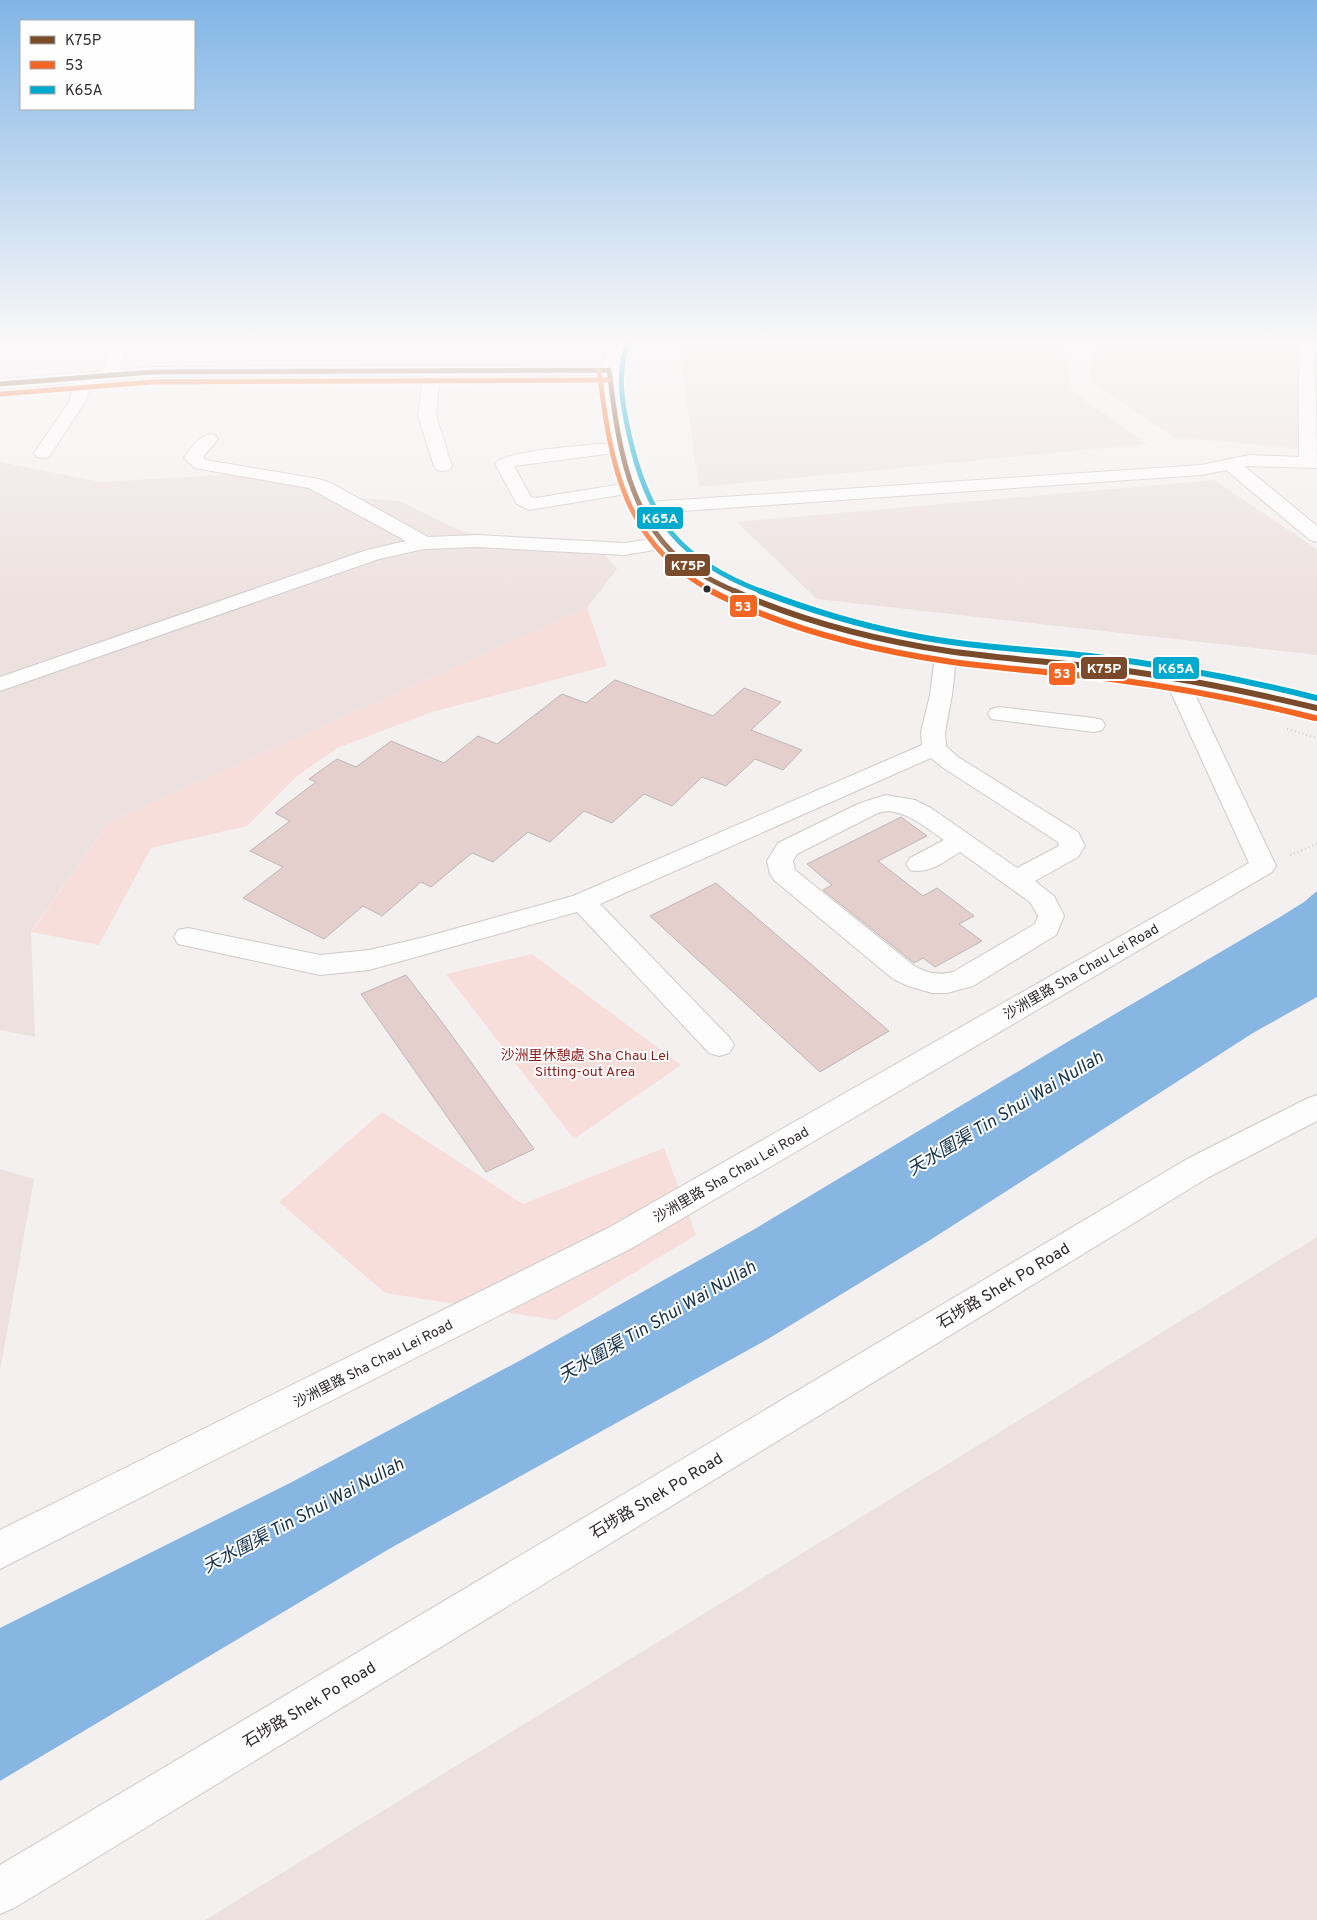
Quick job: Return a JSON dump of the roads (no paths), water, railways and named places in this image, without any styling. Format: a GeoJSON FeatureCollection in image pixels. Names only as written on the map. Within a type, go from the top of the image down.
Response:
{"type":"FeatureCollection","features":[{"type":"Feature","properties":{"kind":"street"},"geometry":{"type":"LineString","coordinates":[[43,453],[59,430]]}},
{"type":"Feature","properties":{"kind":"street"},"geometry":{"type":"LineString","coordinates":[[431,430],[443,466]]}},
{"type":"Feature","properties":{"kind":"street"},"geometry":{"type":"LineString","coordinates":[[618,430],[621,447],[641,508],[664,543],[689,566],[721,586],[806,619],[849,631],[946,651],[1176,678],[1317,708]]}},
{"type":"Feature","properties":{"kind":"street"},"geometry":{"type":"LineString","coordinates":[[641,508],[1191,470],[1249,460],[1313,463],[1311,430]]}},
{"type":"Feature","properties":{"kind":"street"},"geometry":{"type":"LineString","coordinates":[[209,439],[194,458],[201,464],[313,482],[324,486],[424,543]]}},
{"type":"Feature","properties":{"kind":"street"},"geometry":{"type":"LineString","coordinates":[[621,447],[518,458],[504,464],[524,500],[529,504],[633,488]]}},
{"type":"Feature","properties":{"kind":"street"},"geometry":{"type":"LineString","coordinates":[[1230,464],[1317,536]]}},
{"type":"Feature","properties":{"kind":"street"},"geometry":{"type":"LineString","coordinates":[[0,684],[374,554],[424,543],[477,541],[624,549],[664,543]]}},
{"type":"Feature","properties":{"kind":"street"},"geometry":{"type":"LineString","coordinates":[[946,651],[942,695],[933,732],[934,748],[950,762],[1069,838],[1072,846],[1069,851],[1016,880]]}},
{"type":"Feature","properties":{"kind":"street","name":"沙洲里路 Sha Chau Lei Road"},"geometry":{"type":"LineString","coordinates":[[0,1550],[620,1238],[1263,866],[1176,678]]}},
{"type":"Feature","properties":{"kind":"street"},"geometry":{"type":"LineString","coordinates":[[999,714],[1094,726]]}},
{"type":"Feature","properties":{"kind":"street"},"geometry":{"type":"LineString","coordinates":[[188,938],[320,965],[369,960],[582,902],[934,748]]}},
{"type":"Feature","properties":{"kind":"street"},"geometry":{"type":"LineString","coordinates":[[886,803],[915,808],[1016,880],[1045,902],[1051,916],[1046,929],[963,979],[933,984],[912,978],[903,972],[789,880],[780,867],[780,861],[782,854],[794,844],[869,808],[886,803]]}},
{"type":"Feature","properties":{"kind":"street"},"geometry":{"type":"LineString","coordinates":[[919,864],[962,841]]}},
{"type":"Feature","properties":{"kind":"street"},"geometry":{"type":"LineString","coordinates":[[582,902],[719,1045]]}},
{"type":"Feature","properties":{"kind":"street","name":"石埗路 Shek Po Road"},"geometry":{"type":"LineString","coordinates":[[0,1891],[1189,1173],[1317,1107]]}},
{"type":"Feature","properties":{"kind":"water","name":"天水圍渠 Tin Shui Wai Nullah"},"geometry":{"type":"Polygon","coordinates":[[[1317,891],[1317,997],[1253,1033],[927,1242],[768,1339],[389,1549],[0,1781],[0,1628],[292,1482],[521,1360],[753,1230],[1280,917],[1304,902],[1317,891]]]}},
{"type":"Feature","properties":{"kind":"park label","name":"沙洲里休憩處 Sha Chau Lei Sitting-out Area"},"geometry":{"type":"Point","coordinates":[585,1064]}}]}
